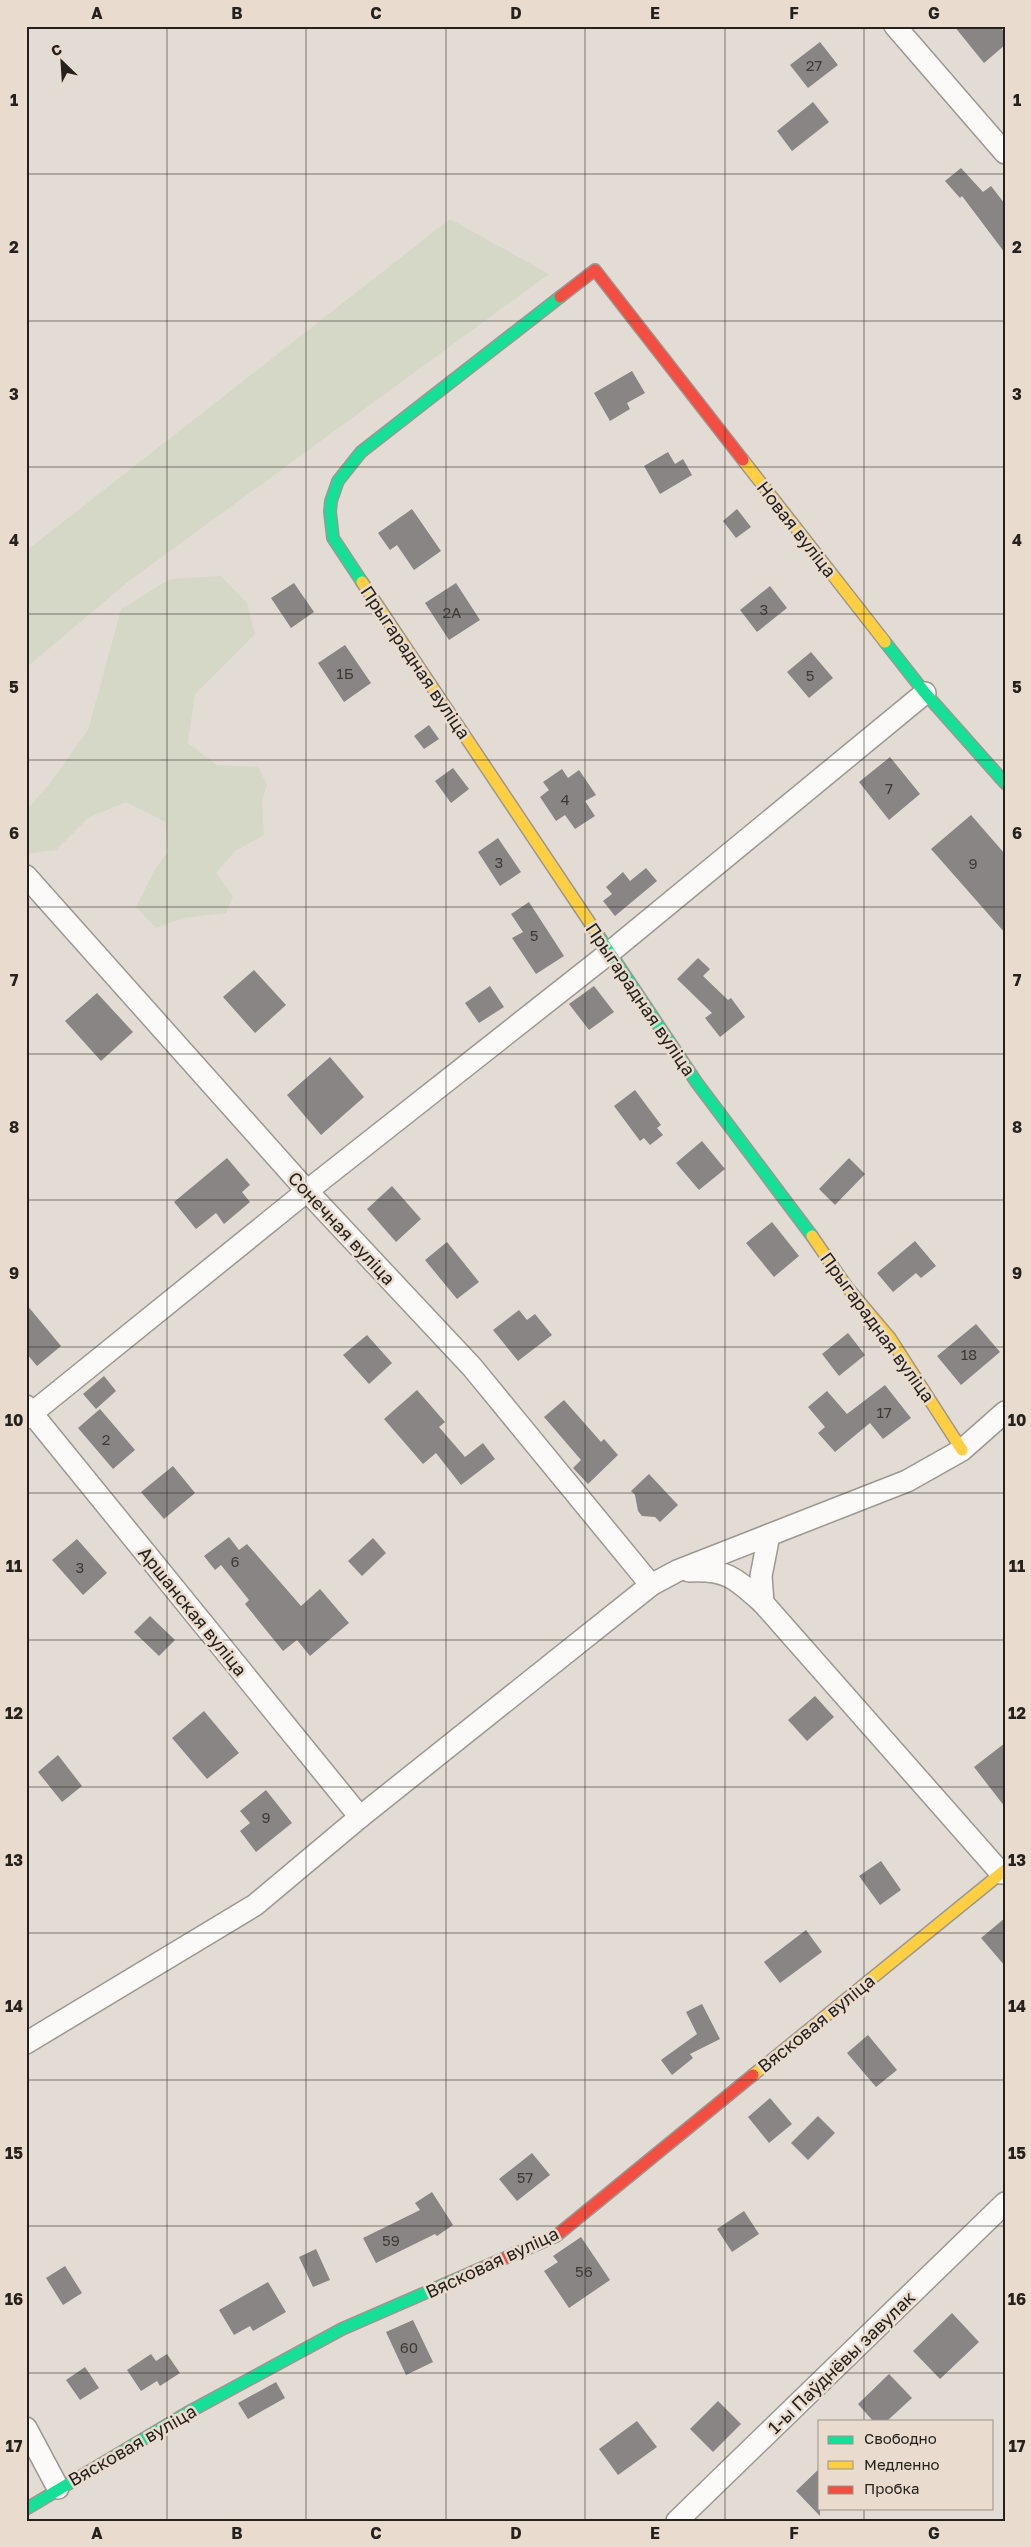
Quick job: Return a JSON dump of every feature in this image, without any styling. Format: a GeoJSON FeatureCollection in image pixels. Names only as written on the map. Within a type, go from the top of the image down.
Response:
{"type":"FeatureCollection","features":[{"type":"Feature","properties":{"kind":"street"},"geometry":{"type":"LineString","coordinates":[[895,26],[1005,153]]}},
{"type":"Feature","properties":{"kind":"street","name":"Новая вуліца"},"geometry":{"type":"LineString","coordinates":[[334,538],[328,515],[333,490],[344,469],[361,452],[596,270],[925,694],[1005,783]]}},
{"type":"Feature","properties":{"kind":"street","name":"Прыгарадная вуліца"},"geometry":{"type":"LineString","coordinates":[[334,538],[697,1083],[794,1210],[847,1286],[890,1338],[962,1450]]}},
{"type":"Feature","properties":{"kind":"street"},"geometry":{"type":"LineString","coordinates":[[28,1412],[609,953],[925,694]]}},
{"type":"Feature","properties":{"kind":"street","name":"Сонечная вуліца"},"geometry":{"type":"LineString","coordinates":[[27,876],[307,1190],[472,1367],[652,1585]]}},
{"type":"Feature","properties":{"kind":"street","name":"Аршанская вуліца"},"geometry":{"type":"LineString","coordinates":[[28,1412],[360,1817]]}},
{"type":"Feature","properties":{"kind":"street"},"geometry":{"type":"LineString","coordinates":[[26,2043],[255,1905],[360,1817],[652,1585],[678,1571],[907,1480],[962,1450],[1005,1412]]}},
{"type":"Feature","properties":{"kind":"street"},"geometry":{"type":"LineString","coordinates":[[763,1603],[761,1576],[769,1535]]}},
{"type":"Feature","properties":{"kind":"street"},"geometry":{"type":"LineString","coordinates":[[678,1571],[716,1570],[740,1582],[763,1603],[1003,1871]]}},
{"type":"Feature","properties":{"kind":"street","name":"Вясковая вуліца"},"geometry":{"type":"LineString","coordinates":[[26,2509],[58,2488],[187,2413],[342,2329],[556,2236],[1003,1871]]}},
{"type":"Feature","properties":{"kind":"street","name":"1-ы Паўднёвы завулак"},"geometry":{"type":"LineString","coordinates":[[677,2521],[1005,2203]]}},
{"type":"Feature","properties":{"kind":"street"},"geometry":{"type":"LineString","coordinates":[[26,2428],[58,2488]]}},
{"type":"Feature","properties":{"kind":"green space"},"geometry":{"type":"Polygon","coordinates":[[[450,219],[549,274],[129,581],[26,668],[26,551],[450,219]]]}},
{"type":"Feature","properties":{"kind":"green space"},"geometry":{"type":"Polygon","coordinates":[[[221,576],[247,603],[255,634],[195,694],[188,743],[217,765],[258,767],[267,784],[262,801],[264,835],[235,851],[216,873],[233,896],[226,913],[183,918],[156,928],[136,907],[154,871],[168,851],[165,822],[126,802],[88,818],[56,850],[26,854],[26,810],[48,786],[88,730],[121,609],[170,579],[221,576]]]}},
{"type":"Feature","properties":{"kind":"building"},"geometry":{"type":"Polygon","coordinates":[[[954,26],[999,26],[1005,33],[1005,45],[984,63],[954,26]]]}},
{"type":"Feature","properties":{"kind":"building"},"geometry":{"type":"Polygon","coordinates":[[[820,42],[838,65],[808,88],[790,65],[820,42]]]}},
{"type":"Feature","properties":{"kind":"building"},"geometry":{"type":"Polygon","coordinates":[[[813,102],[829,122],[792,151],[777,131],[813,102]]]}},
{"type":"Feature","properties":{"kind":"building"},"geometry":{"type":"Polygon","coordinates":[[[961,168],[983,192],[991,186],[1005,204],[1005,253],[962,196],[960,198],[945,181],[961,168]]]}},
{"type":"Feature","properties":{"kind":"building"},"geometry":{"type":"Polygon","coordinates":[[[632,371],[645,393],[627,403],[630,409],[610,421],[594,393],[632,371]]]}},
{"type":"Feature","properties":{"kind":"building"},"geometry":{"type":"Polygon","coordinates":[[[668,452],[675,464],[683,459],[692,475],[660,494],[644,466],[668,452]]]}},
{"type":"Feature","properties":{"kind":"building"},"geometry":{"type":"Polygon","coordinates":[[[412,509],[441,551],[414,570],[397,545],[390,550],[378,533],[412,509]]]}},
{"type":"Feature","properties":{"kind":"building"},"geometry":{"type":"Polygon","coordinates":[[[737,509],[751,527],[736,538],[723,521],[737,509]]]}},
{"type":"Feature","properties":{"kind":"building"},"geometry":{"type":"Polygon","coordinates":[[[294,583],[314,612],[291,628],[271,598],[294,583]]]}},
{"type":"Feature","properties":{"kind":"building"},"geometry":{"type":"Polygon","coordinates":[[[456,583],[480,620],[449,640],[425,603],[456,583]]]}},
{"type":"Feature","properties":{"kind":"building"},"geometry":{"type":"Polygon","coordinates":[[[770,586],[787,608],[757,632],[740,610],[770,586]]]}},
{"type":"Feature","properties":{"kind":"building"},"geometry":{"type":"Polygon","coordinates":[[[345,645],[371,683],[344,702],[318,663],[345,645]]]}},
{"type":"Feature","properties":{"kind":"building"},"geometry":{"type":"Polygon","coordinates":[[[811,652],[833,678],[809,698],[787,672],[811,652]]]}},
{"type":"Feature","properties":{"kind":"building"},"geometry":{"type":"Polygon","coordinates":[[[429,725],[439,739],[424,749],[414,736],[429,725]]]}},
{"type":"Feature","properties":{"kind":"building"},"geometry":{"type":"Polygon","coordinates":[[[890,757],[920,794],[889,820],[859,782],[890,757]]]}},
{"type":"Feature","properties":{"kind":"building"},"geometry":{"type":"Polygon","coordinates":[[[453,768],[469,789],[451,803],[435,781],[453,768]]]}},
{"type":"Feature","properties":{"kind":"building"},"geometry":{"type":"Polygon","coordinates":[[[562,769],[568,778],[579,770],[596,795],[585,801],[595,816],[575,829],[565,815],[556,821],[540,797],[549,790],[543,782],[562,769]]]}},
{"type":"Feature","properties":{"kind":"building"},"geometry":{"type":"Polygon","coordinates":[[[971,815],[1005,854],[1005,933],[931,849],[971,815]]]}},
{"type":"Feature","properties":{"kind":"building"},"geometry":{"type":"Polygon","coordinates":[[[498,838],[521,872],[500,886],[478,852],[498,838]]]}},
{"type":"Feature","properties":{"kind":"building"},"geometry":{"type":"Polygon","coordinates":[[[646,868],[657,881],[615,916],[603,901],[612,894],[606,887],[623,872],[630,881],[646,868]]]}},
{"type":"Feature","properties":{"kind":"building"},"geometry":{"type":"Polygon","coordinates":[[[529,902],[564,956],[536,974],[512,938],[523,932],[511,914],[529,902]]]}},
{"type":"Feature","properties":{"kind":"building"},"geometry":{"type":"Polygon","coordinates":[[[698,958],[710,969],[703,976],[728,1000],[731,998],[745,1017],[720,1037],[705,1018],[712,1013],[677,979],[698,958]]]}},
{"type":"Feature","properties":{"kind":"building"},"geometry":{"type":"Polygon","coordinates":[[[254,970],[286,1005],[255,1033],[223,997],[254,970]]]}},
{"type":"Feature","properties":{"kind":"building"},"geometry":{"type":"Polygon","coordinates":[[[490,986],[504,1007],[479,1023],[465,1003],[490,986]]]}},
{"type":"Feature","properties":{"kind":"building"},"geometry":{"type":"Polygon","coordinates":[[[594,986],[614,1012],[589,1030],[569,1004],[594,986]]]}},
{"type":"Feature","properties":{"kind":"building"},"geometry":{"type":"Polygon","coordinates":[[[97,993],[133,1032],[101,1061],[65,1021],[97,993]]]}},
{"type":"Feature","properties":{"kind":"building"},"geometry":{"type":"Polygon","coordinates":[[[330,1057],[364,1097],[321,1135],[287,1095],[330,1057]]]}},
{"type":"Feature","properties":{"kind":"building"},"geometry":{"type":"Polygon","coordinates":[[[635,1090],[661,1125],[657,1128],[663,1135],[650,1145],[644,1138],[640,1141],[614,1106],[635,1090]]]}},
{"type":"Feature","properties":{"kind":"building"},"geometry":{"type":"Polygon","coordinates":[[[702,1141],[725,1169],[699,1190],[676,1163],[702,1141]]]}},
{"type":"Feature","properties":{"kind":"building"},"geometry":{"type":"Polygon","coordinates":[[[227,1158],[250,1185],[242,1192],[250,1202],[224,1224],[216,1213],[196,1229],[174,1202],[227,1158]]]}},
{"type":"Feature","properties":{"kind":"building"},"geometry":{"type":"Polygon","coordinates":[[[849,1158],[865,1174],[835,1205],[819,1189],[849,1158]]]}},
{"type":"Feature","properties":{"kind":"building"},"geometry":{"type":"Polygon","coordinates":[[[392,1186],[421,1219],[396,1242],[367,1209],[392,1186]]]}},
{"type":"Feature","properties":{"kind":"building"},"geometry":{"type":"Polygon","coordinates":[[[772,1222],[799,1256],[774,1277],[746,1243],[772,1222]]]}},
{"type":"Feature","properties":{"kind":"building"},"geometry":{"type":"Polygon","coordinates":[[[915,1241],[936,1266],[921,1278],[916,1273],[893,1292],[877,1273],[915,1241]]]}},
{"type":"Feature","properties":{"kind":"building"},"geometry":{"type":"Polygon","coordinates":[[[447,1242],[479,1282],[457,1299],[425,1260],[447,1242]]]}},
{"type":"Feature","properties":{"kind":"building"},"geometry":{"type":"Polygon","coordinates":[[[26,1304],[61,1346],[37,1366],[26,1353],[26,1304]]]}},
{"type":"Feature","properties":{"kind":"building"},"geometry":{"type":"Polygon","coordinates":[[[519,1310],[527,1320],[535,1314],[552,1335],[518,1361],[493,1330],[519,1310]]]}},
{"type":"Feature","properties":{"kind":"building"},"geometry":{"type":"Polygon","coordinates":[[[976,1324],[1000,1352],[961,1385],[937,1356],[976,1324]]]}},
{"type":"Feature","properties":{"kind":"building"},"geometry":{"type":"Polygon","coordinates":[[[848,1333],[865,1355],[839,1376],[822,1354],[848,1333]]]}},
{"type":"Feature","properties":{"kind":"building"},"geometry":{"type":"Polygon","coordinates":[[[367,1335],[392,1363],[369,1384],[343,1355],[367,1335]]]}},
{"type":"Feature","properties":{"kind":"building"},"geometry":{"type":"Polygon","coordinates":[[[104,1376],[116,1391],[96,1409],[83,1394],[104,1376]]]}},
{"type":"Feature","properties":{"kind":"building"},"geometry":{"type":"Polygon","coordinates":[[[885,1385],[911,1418],[883,1439],[870,1423],[835,1452],[818,1433],[825,1427],[808,1407],[827,1391],[847,1414],[885,1385]]]}},
{"type":"Feature","properties":{"kind":"building"},"geometry":{"type":"Polygon","coordinates":[[[417,1390],[445,1422],[439,1427],[465,1457],[483,1443],[495,1459],[461,1485],[436,1453],[423,1464],[384,1419],[417,1390]]]}},
{"type":"Feature","properties":{"kind":"building"},"geometry":{"type":"Polygon","coordinates":[[[564,1400],[601,1442],[604,1439],[618,1455],[588,1484],[573,1468],[581,1460],[544,1417],[564,1400]]]}},
{"type":"Feature","properties":{"kind":"building"},"geometry":{"type":"Polygon","coordinates":[[[100,1409],[135,1450],[113,1469],[78,1428],[100,1409]]]}},
{"type":"Feature","properties":{"kind":"building"},"geometry":{"type":"Polygon","coordinates":[[[173,1466],[195,1493],[164,1519],[141,1492],[173,1466]]]}},
{"type":"Feature","properties":{"kind":"building"},"geometry":{"type":"Polygon","coordinates":[[[649,1474],[678,1505],[660,1522],[655,1517],[642,1516],[638,1511],[635,1495],[631,1491],[649,1474]]]}},
{"type":"Feature","properties":{"kind":"building"},"geometry":{"type":"Polygon","coordinates":[[[229,1537],[239,1550],[247,1544],[301,1606],[320,1589],[349,1623],[310,1656],[297,1640],[283,1651],[245,1604],[249,1600],[221,1565],[215,1570],[204,1556],[229,1537]]]}},
{"type":"Feature","properties":{"kind":"building"},"geometry":{"type":"Polygon","coordinates":[[[373,1538],[386,1553],[362,1576],[348,1561],[373,1538]]]}},
{"type":"Feature","properties":{"kind":"building"},"geometry":{"type":"Polygon","coordinates":[[[77,1539],[107,1573],[83,1595],[52,1560],[77,1539]]]}},
{"type":"Feature","properties":{"kind":"building"},"geometry":{"type":"Polygon","coordinates":[[[150,1616],[175,1640],[159,1656],[134,1632],[150,1616]]]}},
{"type":"Feature","properties":{"kind":"building"},"geometry":{"type":"Polygon","coordinates":[[[815,1696],[834,1717],[807,1741],[788,1720],[815,1696]]]}},
{"type":"Feature","properties":{"kind":"building"},"geometry":{"type":"Polygon","coordinates":[[[204,1711],[239,1753],[207,1779],[172,1738],[204,1711]]]}},
{"type":"Feature","properties":{"kind":"building"},"geometry":{"type":"Polygon","coordinates":[[[1005,1743],[1005,1807],[974,1767],[1005,1743]]]}},
{"type":"Feature","properties":{"kind":"building"},"geometry":{"type":"Polygon","coordinates":[[[58,1755],[82,1786],[62,1802],[38,1772],[58,1755]]]}},
{"type":"Feature","properties":{"kind":"building"},"geometry":{"type":"Polygon","coordinates":[[[266,1790],[292,1823],[256,1852],[240,1831],[250,1823],[240,1811],[266,1790]]]}},
{"type":"Feature","properties":{"kind":"building"},"geometry":{"type":"Polygon","coordinates":[[[881,1861],[901,1890],[880,1905],[859,1876],[881,1861]]]}},
{"type":"Feature","properties":{"kind":"building"},"geometry":{"type":"Polygon","coordinates":[[[1005,1918],[1005,1966],[981,1938],[1005,1918]]]}},
{"type":"Feature","properties":{"kind":"building"},"geometry":{"type":"Polygon","coordinates":[[[806,1930],[822,1952],[780,1983],[764,1962],[806,1930]]]}},
{"type":"Feature","properties":{"kind":"building"},"geometry":{"type":"Polygon","coordinates":[[[702,2004],[720,2039],[690,2054],[693,2058],[672,2075],[661,2060],[697,2034],[686,2012],[702,2004]]]}},
{"type":"Feature","properties":{"kind":"building"},"geometry":{"type":"Polygon","coordinates":[[[868,2035],[897,2070],[876,2087],[847,2053],[868,2035]]]}},
{"type":"Feature","properties":{"kind":"building"},"geometry":{"type":"Polygon","coordinates":[[[770,2098],[792,2124],[769,2143],[748,2117],[770,2098]]]}},
{"type":"Feature","properties":{"kind":"building"},"geometry":{"type":"Polygon","coordinates":[[[818,2116],[835,2133],[808,2160],[791,2143],[818,2116]]]}},
{"type":"Feature","properties":{"kind":"building"},"geometry":{"type":"Polygon","coordinates":[[[532,2153],[550,2175],[517,2201],[499,2179],[532,2153]]]}},
{"type":"Feature","properties":{"kind":"building"},"geometry":{"type":"Polygon","coordinates":[[[432,2192],[453,2225],[437,2236],[435,2234],[376,2263],[363,2238],[420,2210],[415,2203],[432,2192]]]}},
{"type":"Feature","properties":{"kind":"building"},"geometry":{"type":"Polygon","coordinates":[[[744,2211],[759,2234],[732,2252],[717,2229],[744,2211]]]}},
{"type":"Feature","properties":{"kind":"building"},"geometry":{"type":"Polygon","coordinates":[[[581,2237],[610,2280],[569,2308],[544,2271],[558,2262],[553,2256],[581,2237]]]}},
{"type":"Feature","properties":{"kind":"building"},"geometry":{"type":"Polygon","coordinates":[[[316,2249],[330,2280],[313,2287],[299,2257],[316,2249]]]}},
{"type":"Feature","properties":{"kind":"building"},"geometry":{"type":"Polygon","coordinates":[[[65,2266],[82,2293],[63,2305],[46,2278],[65,2266]]]}},
{"type":"Feature","properties":{"kind":"building"},"geometry":{"type":"Polygon","coordinates":[[[268,2282],[286,2312],[253,2331],[250,2326],[234,2335],[219,2310],[268,2282]]]}},
{"type":"Feature","properties":{"kind":"building"},"geometry":{"type":"Polygon","coordinates":[[[952,2313],[979,2342],[940,2379],[913,2351],[952,2313]]]}},
{"type":"Feature","properties":{"kind":"building"},"geometry":{"type":"Polygon","coordinates":[[[413,2320],[433,2362],[406,2375],[386,2332],[413,2320]]]}},
{"type":"Feature","properties":{"kind":"building"},"geometry":{"type":"Polygon","coordinates":[[[151,2354],[156,2361],[167,2354],[180,2373],[160,2386],[157,2381],[141,2391],[127,2370],[151,2354]]]}},
{"type":"Feature","properties":{"kind":"building"},"geometry":{"type":"Polygon","coordinates":[[[85,2367],[99,2388],[80,2400],[66,2380],[85,2367]]]}},
{"type":"Feature","properties":{"kind":"building"},"geometry":{"type":"Polygon","coordinates":[[[889,2374],[912,2398],[888,2420],[872,2420],[858,2404],[889,2374]]]}},
{"type":"Feature","properties":{"kind":"building"},"geometry":{"type":"Polygon","coordinates":[[[276,2382],[285,2398],[248,2419],[238,2403],[276,2382]]]}},
{"type":"Feature","properties":{"kind":"building"},"geometry":{"type":"Polygon","coordinates":[[[718,2401],[741,2424],[713,2452],[690,2429],[718,2401]]]}},
{"type":"Feature","properties":{"kind":"building"},"geometry":{"type":"Polygon","coordinates":[[[637,2421],[657,2447],[618,2475],[599,2449],[637,2421]]]}},
{"type":"Feature","properties":{"kind":"building"},"geometry":{"type":"Polygon","coordinates":[[[818,2470],[818,2510],[820,2510],[820,2516],[796,2491],[818,2470]]]}},
{"type":"Feature","properties":{"kind":"traffic: fast"},"geometry":{"type":"LineString","coordinates":[[362,582],[333,538],[330,512],[331,501],[338,481],[361,452],[560,297]]}},
{"type":"Feature","properties":{"kind":"traffic: fast"},"geometry":{"type":"LineString","coordinates":[[885,642],[925,693],[1005,783]]}},
{"type":"Feature","properties":{"kind":"traffic: fast"},"geometry":{"type":"LineString","coordinates":[[598,935],[697,1083],[812,1236]]}},
{"type":"Feature","properties":{"kind":"traffic: fast"},"geometry":{"type":"LineString","coordinates":[[26,2509],[187,2413],[342,2329],[473,2272]]}},
{"type":"Feature","properties":{"kind":"traffic: slow"},"geometry":{"type":"LineString","coordinates":[[743,460],[885,642]]}},
{"type":"Feature","properties":{"kind":"traffic: slow"},"geometry":{"type":"LineString","coordinates":[[362,582],[598,935]]}},
{"type":"Feature","properties":{"kind":"traffic: slow"},"geometry":{"type":"LineString","coordinates":[[812,1236],[847,1287],[890,1338],[962,1450]]}},
{"type":"Feature","properties":{"kind":"traffic: slow"},"geometry":{"type":"LineString","coordinates":[[753,2075],[1005,1870]]}},
{"type":"Feature","properties":{"kind":"traffic: jam"},"geometry":{"type":"LineString","coordinates":[[560,297],[595,270],[743,460]]}},
{"type":"Feature","properties":{"kind":"traffic: jam"},"geometry":{"type":"LineString","coordinates":[[473,2272],[556,2236],[753,2075]]}}]}
